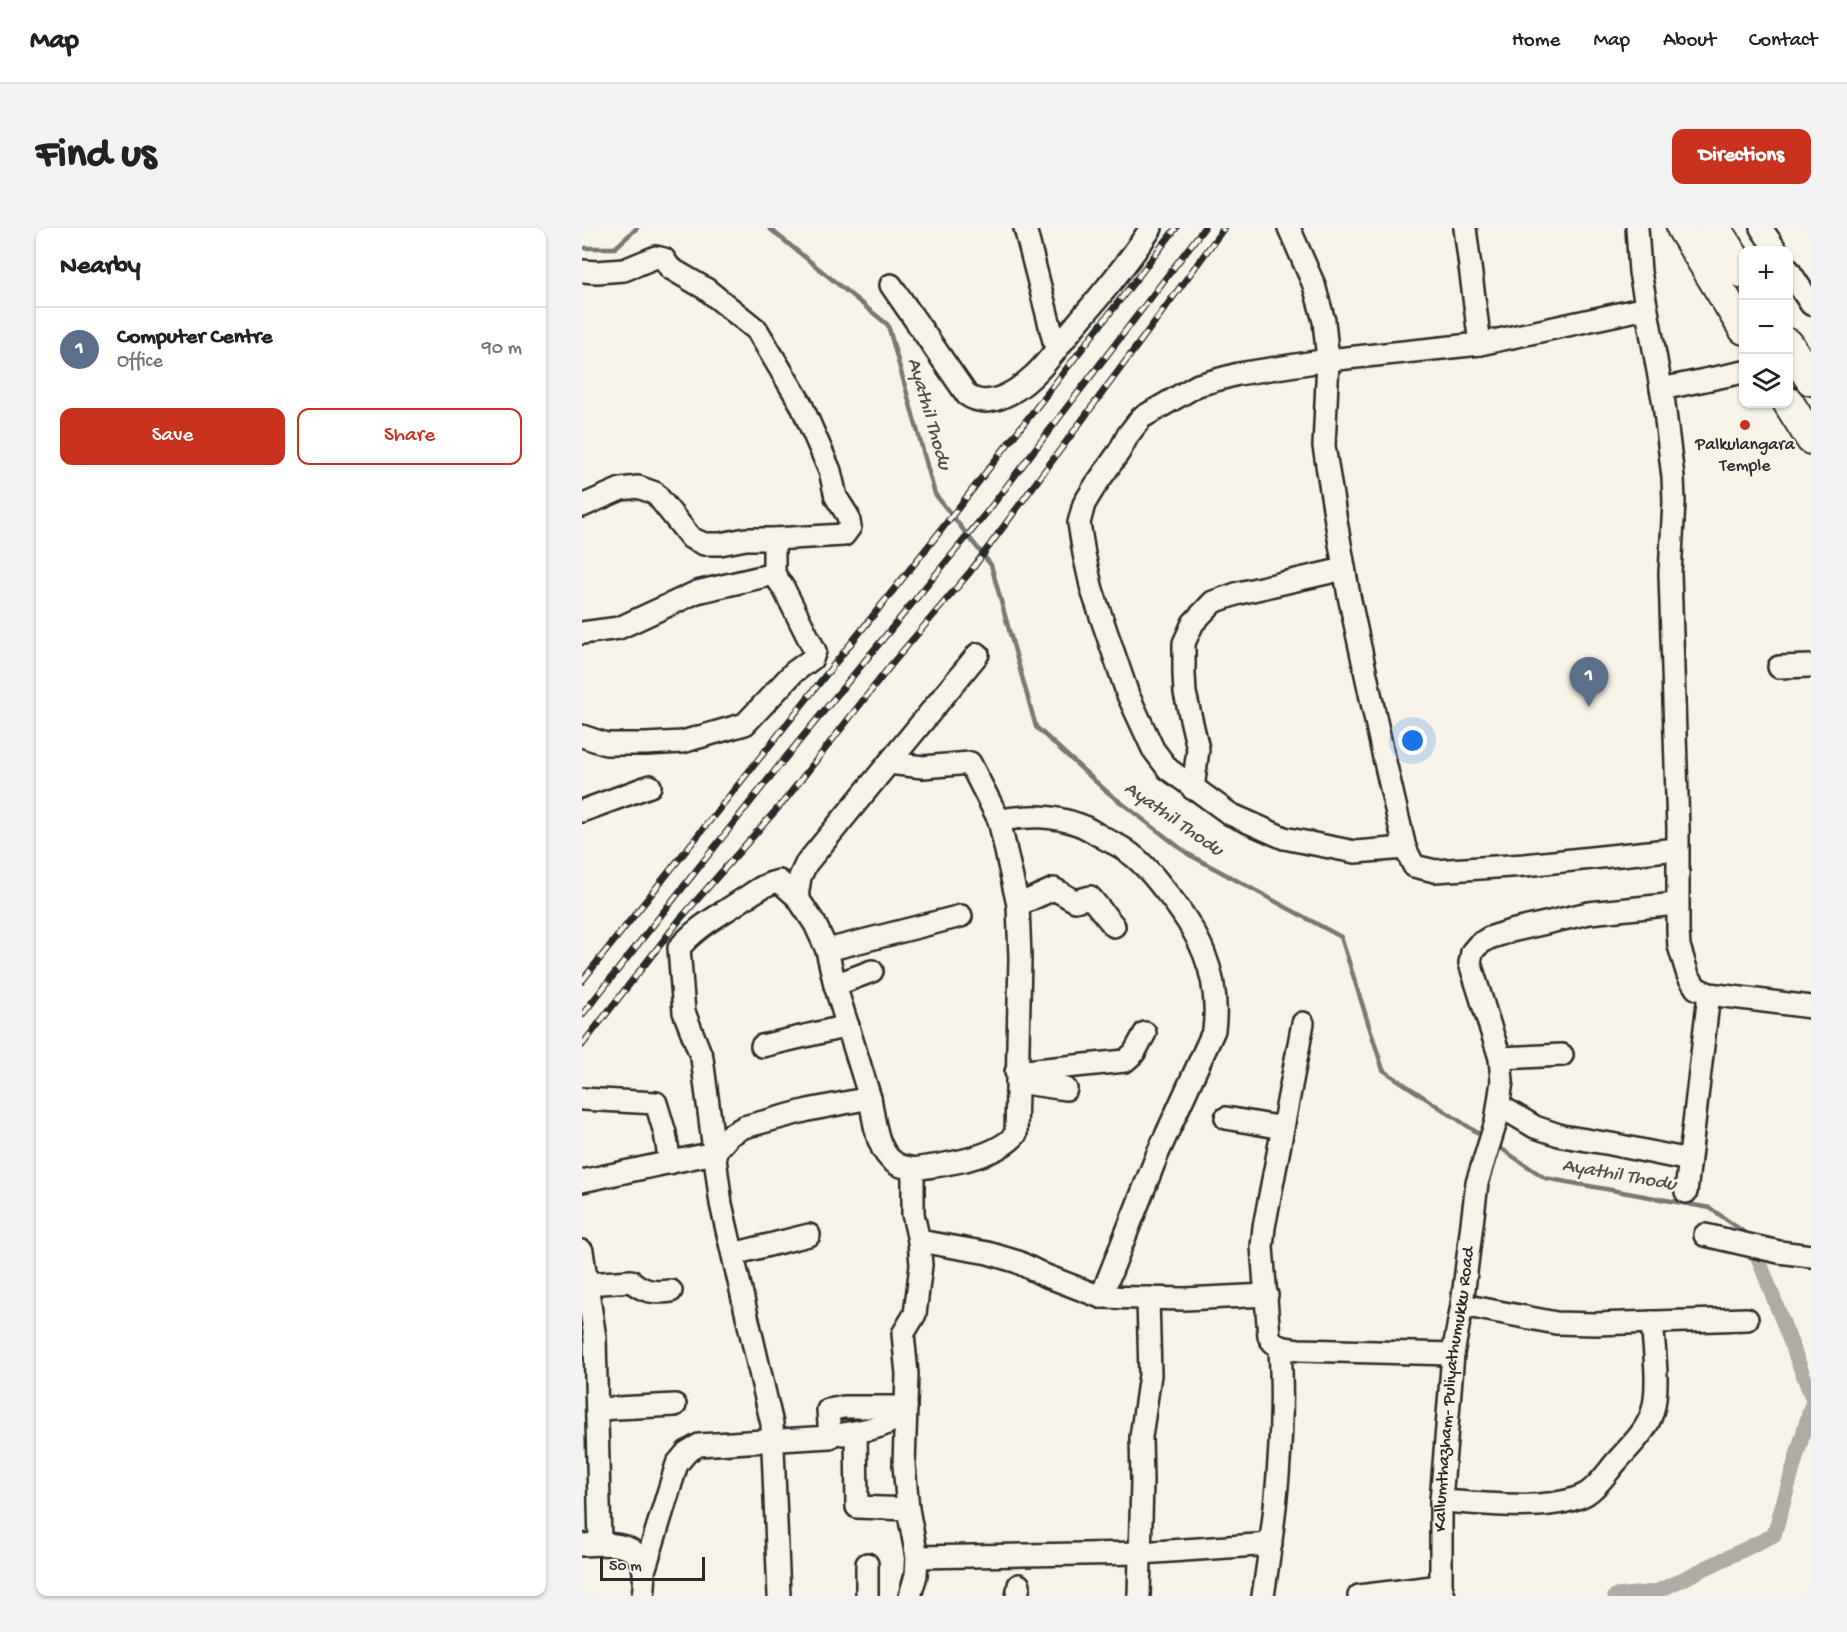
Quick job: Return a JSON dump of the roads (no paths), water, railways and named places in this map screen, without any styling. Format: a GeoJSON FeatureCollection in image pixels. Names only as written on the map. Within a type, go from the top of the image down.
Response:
{"type":"FeatureCollection","features":[{"type":"Feature","properties":{"kind":"highway"},"geometry":{"type":"LineString","coordinates":[[1682,228],[1739,322]]}},
{"type":"Feature","properties":{"kind":"highway"},"geometry":{"type":"LineString","coordinates":[[1715,228],[1739,267]]}},
{"type":"Feature","properties":{"kind":"highway"},"geometry":{"type":"LineString","coordinates":[[1793,352],[1811,380]]}},
{"type":"Feature","properties":{"kind":"highway"},"geometry":{"type":"LineString","coordinates":[[1792,408],[1811,439]]}},
{"type":"Feature","properties":{"kind":"street"},"geometry":{"type":"LineString","coordinates":[[1024,228],[1056,349]]}},
{"type":"Feature","properties":{"kind":"street"},"geometry":{"type":"LineString","coordinates":[[1289,228],[1314,285],[1324,321],[1328,360],[1324,446],[1344,569],[1405,848],[1414,866],[1435,871],[1525,865],[1677,849]]}},
{"type":"Feature","properties":{"kind":"street"},"geometry":{"type":"LineString","coordinates":[[1465,228],[1480,344]]}},
{"type":"Feature","properties":{"kind":"street"},"geometry":{"type":"LineString","coordinates":[[1637,228],[1640,272],[1661,389],[1674,494],[1670,573],[1677,849],[1676,903],[1679,946],[1683,963],[1696,988],[1709,994],[1811,1007]]}},
{"type":"Feature","properties":{"kind":"street"},"geometry":{"type":"LineString","coordinates":[[1761,228],[1773,246]]}},
{"type":"Feature","properties":{"kind":"street"},"geometry":{"type":"LineString","coordinates":[[891,285],[967,395],[976,401],[986,402],[1014,390],[1032,377],[1144,233]]}},
{"type":"Feature","properties":{"kind":"street"},"geometry":{"type":"LineString","coordinates":[[582,271],[624,270],[656,257],[664,259],[670,268],[706,289],[757,330],[801,404],[830,471],[836,497],[848,516],[850,527],[844,535],[746,539],[720,544],[704,544],[691,538],[656,494],[638,487],[621,489],[582,506]]}},
{"type":"Feature","properties":{"kind":"street"},"geometry":{"type":"LineString","coordinates":[[1793,277],[1811,304]]}},
{"type":"Feature","properties":{"kind":"street"},"geometry":{"type":"LineString","coordinates":[[1405,848],[1355,852],[1284,838],[1230,814],[1168,769],[1153,749],[1128,695],[1092,590],[1080,523],[1084,504],[1141,418],[1183,393],[1217,379],[1328,360],[1480,344],[1646,308]]}},
{"type":"Feature","properties":{"kind":"street"},"geometry":{"type":"LineString","coordinates":[[1661,389],[1739,373]]}},
{"type":"Feature","properties":{"kind":"street"},"geometry":{"type":"LineString","coordinates":[[582,736],[606,744],[682,742],[745,724],[794,672],[812,659],[814,651],[784,589],[774,574],[774,539]]}},
{"type":"Feature","properties":{"kind":"street"},"geometry":{"type":"LineString","coordinates":[[1193,789],[1198,749],[1185,693],[1184,643],[1193,623],[1213,602],[1239,593],[1344,569]]}},
{"type":"Feature","properties":{"kind":"street"},"geometry":{"type":"LineString","coordinates":[[582,633],[619,628],[697,592],[774,574]]}},
{"type":"Feature","properties":{"kind":"street"},"geometry":{"type":"LineString","coordinates":[[797,897],[800,877],[806,864],[978,654]]}},
{"type":"Feature","properties":{"kind":"street"},"geometry":{"type":"LineString","coordinates":[[1779,667],[1811,666]]}},
{"type":"Feature","properties":{"kind":"street"},"geometry":{"type":"LineString","coordinates":[[779,1596],[774,1440],[770,1414],[721,1204],[702,1058],[684,1012],[679,948],[720,913],[769,883],[779,881],[797,897],[816,924],[827,950],[835,985],[884,1150],[897,1165],[914,1168],[951,1164],[1009,1143],[1016,1134],[1020,958],[1018,905],[999,820],[970,763],[923,767],[889,763]]}},
{"type":"Feature","properties":{"kind":"street"},"geometry":{"type":"LineString","coordinates":[[582,811],[650,786]]}},
{"type":"Feature","properties":{"kind":"street"},"geometry":{"type":"LineString","coordinates":[[999,820],[1031,815],[1056,818],[1082,825],[1129,852],[1167,892],[1198,937],[1215,990],[1217,1010],[1215,1030],[1158,1153],[1101,1297]]}},
{"type":"Feature","properties":{"kind":"street"},"geometry":{"type":"LineString","coordinates":[[1018,905],[1054,889],[1075,901],[1090,897],[1114,926]]}},
{"type":"Feature","properties":{"kind":"street"},"geometry":{"type":"LineString","coordinates":[[1676,903],[1589,913],[1511,931],[1489,938],[1478,945],[1472,952],[1470,963],[1500,1058],[1502,1082],[1498,1114],[1562,1136],[1689,1160]]}},
{"type":"Feature","properties":{"kind":"street"},"geometry":{"type":"LineString","coordinates":[[827,950],[961,916]]}},
{"type":"Feature","properties":{"kind":"street"},"geometry":{"type":"LineString","coordinates":[[835,985],[872,971]]}},
{"type":"Feature","properties":{"kind":"street"},"geometry":{"type":"LineString","coordinates":[[1686,1192],[1709,994]]}},
{"type":"Feature","properties":{"kind":"street"},"geometry":{"type":"LineString","coordinates":[[1303,1023],[1267,1208],[1262,1247],[1269,1336],[1272,1342],[1280,1347],[1309,1351],[1453,1354]]}},
{"type":"Feature","properties":{"kind":"street"},"geometry":{"type":"LineString","coordinates":[[762,1046],[848,1026]]}},
{"type":"Feature","properties":{"kind":"street"},"geometry":{"type":"LineString","coordinates":[[1016,1077],[1125,1061],[1134,1053],[1144,1033]]}},
{"type":"Feature","properties":{"kind":"street"},"geometry":{"type":"LineString","coordinates":[[1500,1058],[1562,1055]]}},
{"type":"Feature","properties":{"kind":"street"},"geometry":{"type":"LineString","coordinates":[[1016,1077],[1066,1089]]}},
{"type":"Feature","properties":{"kind":"street"},"geometry":{"type":"LineString","coordinates":[[582,1181],[714,1153],[730,1134],[744,1127],[808,1110],[870,1098]]}},
{"type":"Feature","properties":{"kind":"street"},"geometry":{"type":"LineString","coordinates":[[582,1099],[656,1103],[665,1133],[670,1163]]}},
{"type":"Feature","properties":{"kind":"street","name":"Kallumthazham- Puliyathumukku Road"},"geometry":{"type":"LineString","coordinates":[[1442,1591],[1441,1501],[1453,1354],[1462,1305],[1477,1183],[1498,1114]]}},
{"type":"Feature","properties":{"kind":"street"},"geometry":{"type":"LineString","coordinates":[[1226,1118],[1282,1128]]}},
{"type":"Feature","properties":{"kind":"street"},"geometry":{"type":"LineString","coordinates":[[910,1596],[916,1575],[917,1557],[908,1509],[904,1465],[907,1374],[903,1334],[915,1314],[921,1265],[920,1241],[913,1214],[914,1168]]}},
{"type":"Feature","properties":{"kind":"street"},"geometry":{"type":"LineString","coordinates":[[733,1254],[809,1235]]}},
{"type":"Feature","properties":{"kind":"street"},"geometry":{"type":"LineString","coordinates":[[1706,1235],[1779,1252],[1811,1256]]}},
{"type":"Feature","properties":{"kind":"street"},"geometry":{"type":"LineString","coordinates":[[920,1241],[1018,1262],[1044,1275],[1101,1297],[1184,1299],[1267,1295]]}},
{"type":"Feature","properties":{"kind":"street"},"geometry":{"type":"LineString","coordinates":[[582,1251],[595,1338],[589,1365],[598,1409],[591,1544],[627,1546],[635,1551],[645,1568]]}},
{"type":"Feature","properties":{"kind":"street"},"geometry":{"type":"LineString","coordinates":[[586,1284],[631,1281],[642,1290],[655,1293],[671,1291]]}},
{"type":"Feature","properties":{"kind":"street"},"geometry":{"type":"LineString","coordinates":[[1139,1596],[1141,1437],[1150,1375],[1148,1298]]}},
{"type":"Feature","properties":{"kind":"street"},"geometry":{"type":"LineString","coordinates":[[1462,1305],[1556,1323],[1747,1319]]}},
{"type":"Feature","properties":{"kind":"street"},"geometry":{"type":"LineString","coordinates":[[1441,1501],[1521,1505],[1561,1502],[1586,1494],[1640,1436],[1653,1412],[1656,1380],[1652,1322]]}},
{"type":"Feature","properties":{"kind":"street"},"geometry":{"type":"LineString","coordinates":[[1263,1596],[1271,1544],[1280,1451],[1282,1393],[1280,1347]]}},
{"type":"Feature","properties":{"kind":"street"},"geometry":{"type":"LineString","coordinates":[[598,1409],[675,1405]]}},
{"type":"Feature","properties":{"kind":"street"},"geometry":{"type":"LineString","coordinates":[[830,1437],[828,1410],[844,1407],[906,1407]]}},
{"type":"Feature","properties":{"kind":"street"},"geometry":{"type":"LineString","coordinates":[[643,1596],[645,1568],[677,1464],[687,1452],[699,1445],[830,1437],[856,1432],[884,1425],[900,1416],[906,1407]]}},
{"type":"Feature","properties":{"kind":"street"},"geometry":{"type":"LineString","coordinates":[[856,1432],[857,1507],[908,1509]]}},
{"type":"Feature","properties":{"kind":"street"},"geometry":{"type":"LineString","coordinates":[[917,1557],[1141,1553],[1271,1544]]}},
{"type":"Feature","properties":{"kind":"street"},"geometry":{"type":"LineString","coordinates":[[867,1564],[867,1596]]}},
{"type":"Feature","properties":{"kind":"street"},"geometry":{"type":"LineString","coordinates":[[1359,1596],[1442,1591]]}},
{"type":"Feature","properties":{"kind":"waterway","name":"Ayathil Thodu"},"geometry":{"type":"LineString","coordinates":[[582,248],[615,248],[637,228]]}},
{"type":"Feature","properties":{"kind":"waterway","name":"Ayathil Thodu"},"geometry":{"type":"LineString","coordinates":[[769,228],[888,325],[935,494],[991,565],[1036,727],[1106,791],[1188,854],[1341,937],[1383,1070],[1484,1137]]}},
{"type":"Feature","properties":{"kind":"waterway","name":"Ayathil Thodu"},"geometry":{"type":"LineString","coordinates":[[1496,1145],[1545,1178],[1710,1208],[1748,1235]]}},
{"type":"Feature","properties":{"kind":"waterway"},"geometry":{"type":"LineString","coordinates":[[1757,1255],[1811,1395]]}},
{"type":"Feature","properties":{"kind":"waterway"},"geometry":{"type":"LineString","coordinates":[[1615,1596],[1656,1592],[1774,1535],[1811,1406]]}},
{"type":"Feature","properties":{"kind":"railway"},"geometry":{"type":"LineString","coordinates":[[582,981],[934,539],[1176,228]]}},
{"type":"Feature","properties":{"kind":"railway"},"geometry":{"type":"LineString","coordinates":[[582,1015],[778,767],[987,512],[1204,228]]}},
{"type":"Feature","properties":{"kind":"railway"},"geometry":{"type":"LineString","coordinates":[[582,1045],[681,918],[785,800],[891,665],[970,572],[1224,228]]}},
{"type":"Feature","properties":{"kind":"place","name":"Palkulangara Temple"},"geometry":{"type":"Point","coordinates":[1745,425]}},
{"type":"Feature","properties":{"kind":"place","name":"Computer Centre"},"geometry":{"type":"Point","coordinates":[1589,707]}}]}
